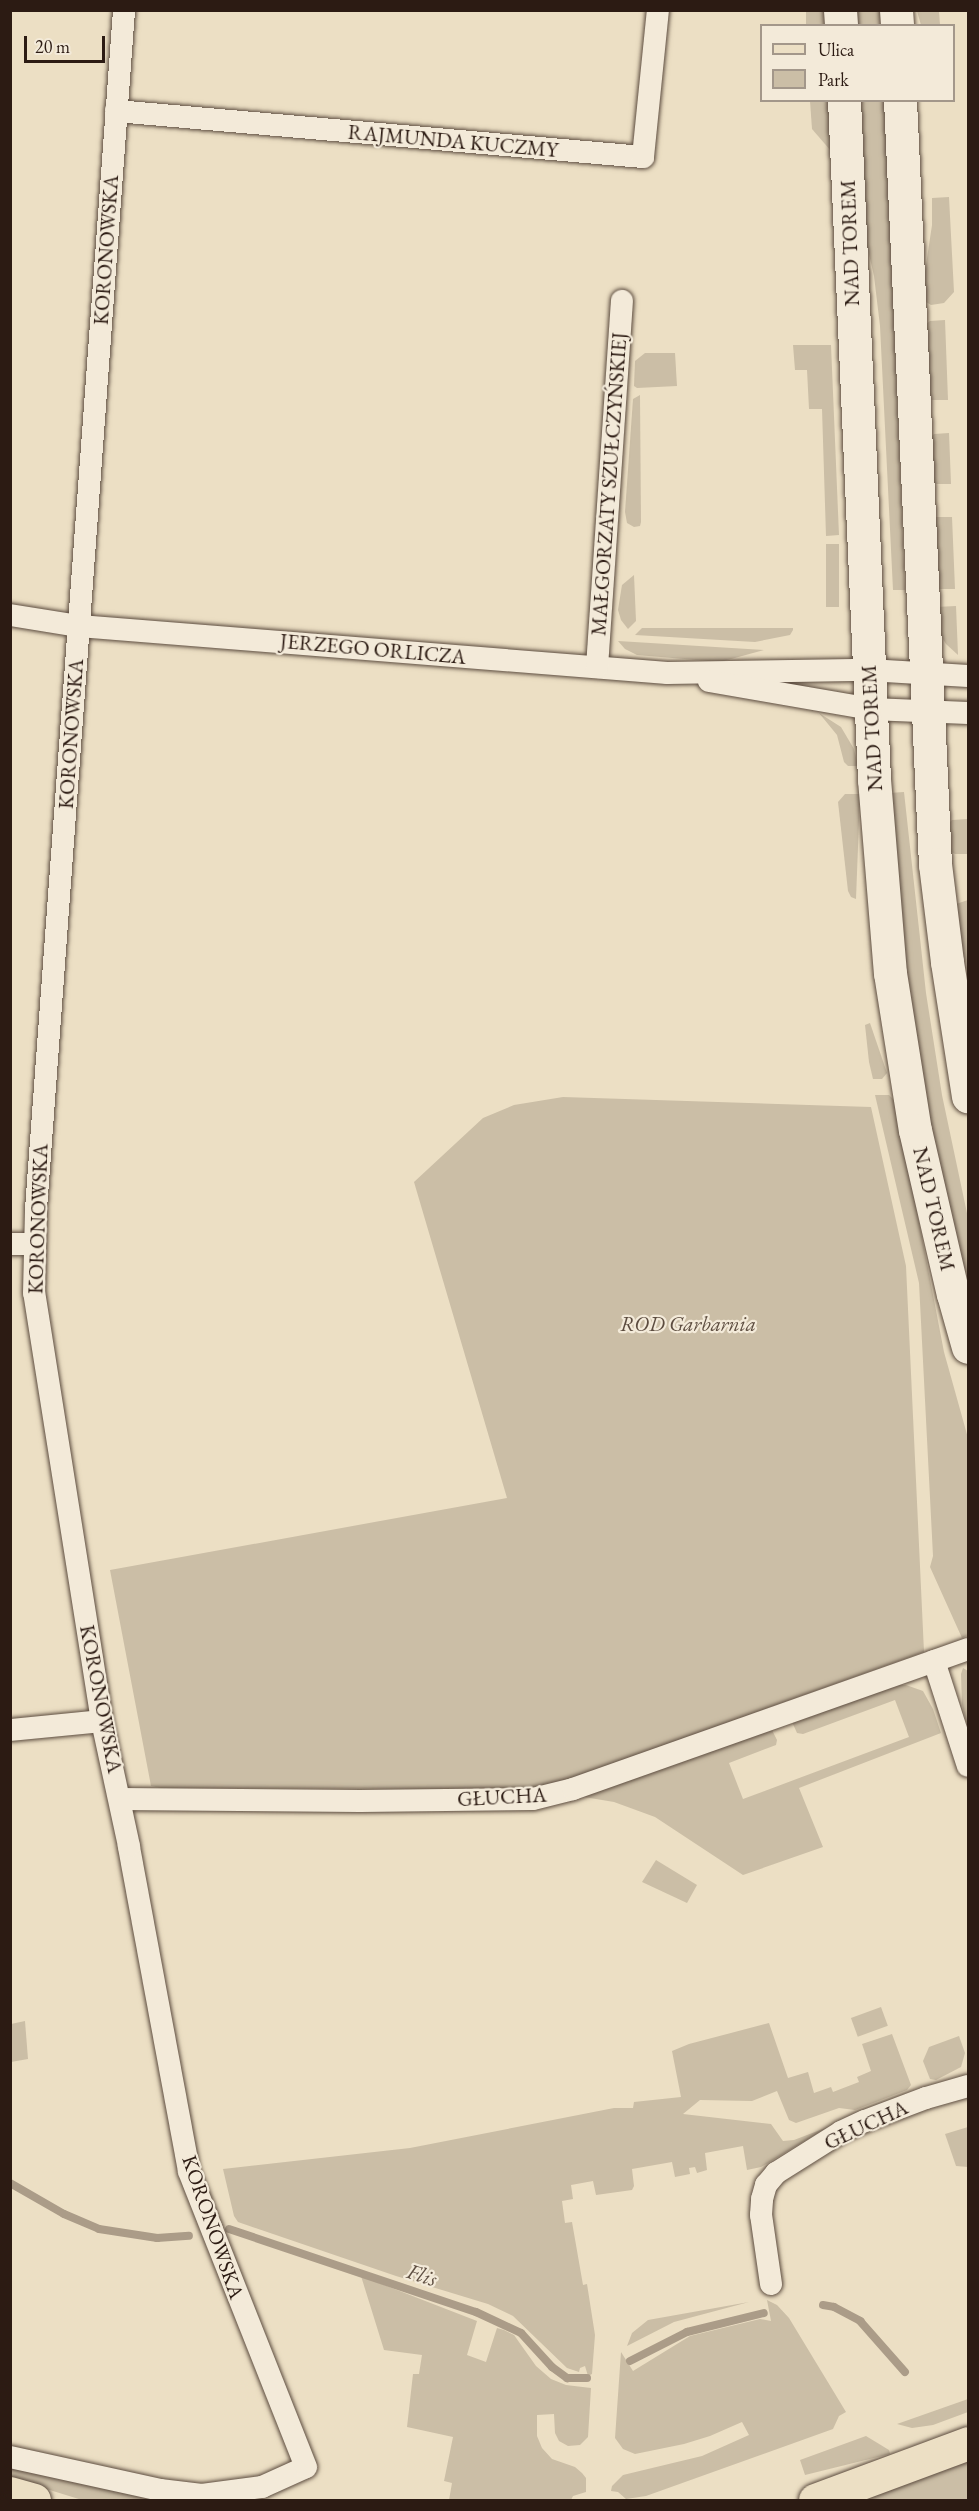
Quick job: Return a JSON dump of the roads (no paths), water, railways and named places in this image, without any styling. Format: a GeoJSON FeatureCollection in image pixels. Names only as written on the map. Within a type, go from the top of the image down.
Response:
{"type":"FeatureCollection","features":[{"type":"Feature","properties":{"kind":"main road","name":"NAD TOREM"},"geometry":{"type":"LineString","coordinates":[[844,102],[871,709],[879,850],[890,973],[915,1130],[953,1294],[969,1347]]}},
{"type":"Feature","properties":{"kind":"main road"},"geometry":{"type":"LineString","coordinates":[[900,102],[935,864],[947,962],[969,1096]]}},
{"type":"Feature","properties":{"kind":"main road"},"geometry":{"type":"LineString","coordinates":[[815,2500],[969,2443]]}},
{"type":"Feature","properties":{"kind":"main road"},"geometry":{"type":"LineString","coordinates":[[10,2493],[34,2500]]}},
{"type":"Feature","properties":{"kind":"street","name":"KORONOWSKA"},"geometry":{"type":"LineString","coordinates":[[10,2457],[160,2490],[202,2495],[262,2487],[306,2467],[204,2216],[189,2171],[120,1799],[102,1721],[38,1331],[33,1269],[124,10]]}},
{"type":"Feature","properties":{"kind":"street","name":"RAJMUNDA KUCZMY"},"geometry":{"type":"LineString","coordinates":[[116,111],[644,157],[658,10]]}},
{"type":"Feature","properties":{"kind":"street","name":"MAŁGORZATY SZUŁCZYŃSKIEJ"},"geometry":{"type":"LineString","coordinates":[[597,667],[622,301]]}},
{"type":"Feature","properties":{"kind":"street","name":"JERZEGO ORLICZA"},"geometry":{"type":"LineString","coordinates":[[10,615],[79,626],[667,673],[871,709],[927,713],[969,712]]}},
{"type":"Feature","properties":{"kind":"street","name":"JERZEGO ORLICZA"},"geometry":{"type":"LineString","coordinates":[[667,673],[869,670],[969,676]]}},
{"type":"Feature","properties":{"kind":"street"},"geometry":{"type":"LineString","coordinates":[[10,1244],[34,1244]]}},
{"type":"Feature","properties":{"kind":"street","name":"GŁUCHA"},"geometry":{"type":"LineString","coordinates":[[120,1799],[360,1801],[532,1799],[573,1789],[969,1649]]}},
{"type":"Feature","properties":{"kind":"street"},"geometry":{"type":"LineString","coordinates":[[934,1661],[969,1766]]}},
{"type":"Feature","properties":{"kind":"street"},"geometry":{"type":"LineString","coordinates":[[10,1730],[102,1721]]}},
{"type":"Feature","properties":{"kind":"street","name":"GŁUCHA"},"geometry":{"type":"LineString","coordinates":[[771,2284],[761,2207],[766,2185],[776,2174],[841,2132],[865,2121],[969,2086]]}},
{"type":"Feature","properties":{"kind":"waterway","name":"Flis"},"geometry":{"type":"LineString","coordinates":[[10,2183],[64,2214],[99,2229],[157,2238],[189,2236]]}},
{"type":"Feature","properties":{"kind":"waterway","name":"Flis"},"geometry":{"type":"LineString","coordinates":[[229,2229],[476,2312],[521,2333],[552,2367],[567,2378],[587,2378]]}},
{"type":"Feature","properties":{"kind":"waterway","name":"Flis"},"geometry":{"type":"LineString","coordinates":[[823,2305],[834,2307],[860,2321],[905,2372]]}},
{"type":"Feature","properties":{"kind":"waterway","name":"Flis"},"geometry":{"type":"LineString","coordinates":[[630,2361],[687,2332],[764,2313]]}},
{"type":"Feature","properties":{"kind":"park label","name":"ROD Garbarnia"},"geometry":{"type":"Point","coordinates":[688,1324]}}]}
